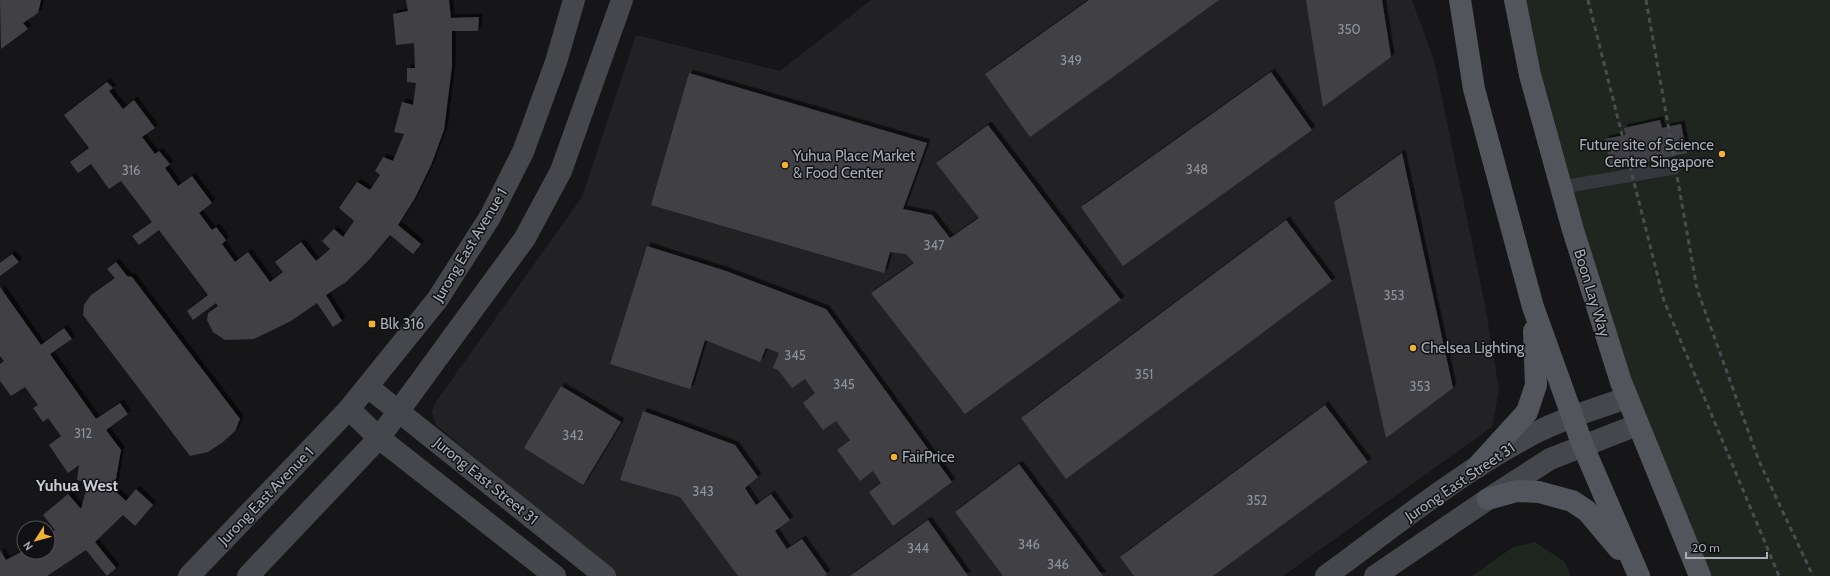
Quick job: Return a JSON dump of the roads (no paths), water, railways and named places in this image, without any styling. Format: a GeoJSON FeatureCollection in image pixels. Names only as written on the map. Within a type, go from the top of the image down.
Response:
{"type":"FeatureCollection","features":[{"type":"Feature","properties":{"kind":"main road"},"geometry":{"type":"LineString","coordinates":[[1460,0],[1474,88],[1533,307],[1583,446],[1635,570]]}},
{"type":"Feature","properties":{"kind":"main road","name":"Boon Lay Way"},"geometry":{"type":"LineString","coordinates":[[1515,0],[1530,75],[1562,187],[1572,230],[1627,398],[1700,576]]}},
{"type":"Feature","properties":{"kind":"main road"},"geometry":{"type":"LineString","coordinates":[[1477,467],[1527,412],[1536,385],[1533,307]]}},
{"type":"Feature","properties":{"kind":"main road"},"geometry":{"type":"LineString","coordinates":[[1488,499],[1517,491],[1539,492],[1572,502],[1587,512],[1635,570]]}},
{"type":"Feature","properties":{"kind":"street","name":"Jurong East Avenue 1"},"geometry":{"type":"LineString","coordinates":[[189,576],[349,409],[437,300],[490,217],[523,152],[556,62],[574,0]]}},
{"type":"Feature","properties":{"kind":"street"},"geometry":{"type":"LineString","coordinates":[[248,576],[379,438],[525,238],[558,178],[622,0]]}},
{"type":"Feature","properties":{"kind":"street","name":"Jurong East Street 31"},"geometry":{"type":"LineString","coordinates":[[368,387],[605,576]]}},
{"type":"Feature","properties":{"kind":"street","name":"Jurong East Street 31"},"geometry":{"type":"LineString","coordinates":[[1326,576],[1477,467],[1539,431],[1572,417],[1627,398]]}},
{"type":"Feature","properties":{"kind":"street","name":"Jurong East Street 31"},"geometry":{"type":"LineString","coordinates":[[349,409],[379,438],[555,576]]}},
{"type":"Feature","properties":{"kind":"street","name":"Jurong East Street 31"},"geometry":{"type":"LineString","coordinates":[[1375,576],[1488,499],[1550,459],[1637,425]]}},
{"type":"Feature","properties":{"kind":"lane"},"geometry":{"type":"LineString","coordinates":[[1562,187],[1674,168]]}},
{"type":"Feature","properties":{"kind":"railway"},"geometry":{"type":"LineString","coordinates":[[1588,0],[1664,301],[1779,576]]}},
{"type":"Feature","properties":{"kind":"railway"},"geometry":{"type":"LineString","coordinates":[[1646,0],[1697,289],[1759,461],[1813,576]]}},
{"type":"Feature","properties":{"kind":"place","name":"Future site of Science Centre Singapore"},"geometry":{"type":"Point","coordinates":[1722,154]}},
{"type":"Feature","properties":{"kind":"place","name":"Yuhua Place Market & Food Center"},"geometry":{"type":"Point","coordinates":[785,165]}},
{"type":"Feature","properties":{"kind":"place","name":"Blk 316"},"geometry":{"type":"Point","coordinates":[372,324]}},
{"type":"Feature","properties":{"kind":"place","name":"Chelsea Lighting"},"geometry":{"type":"Point","coordinates":[1413,348]}},
{"type":"Feature","properties":{"kind":"place","name":"FairPrice"},"geometry":{"type":"Point","coordinates":[894,457]}},
{"type":"Feature","properties":{"kind":"district","name":"Yuhua West"},"geometry":{"type":"Point","coordinates":[77,485]}}]}
